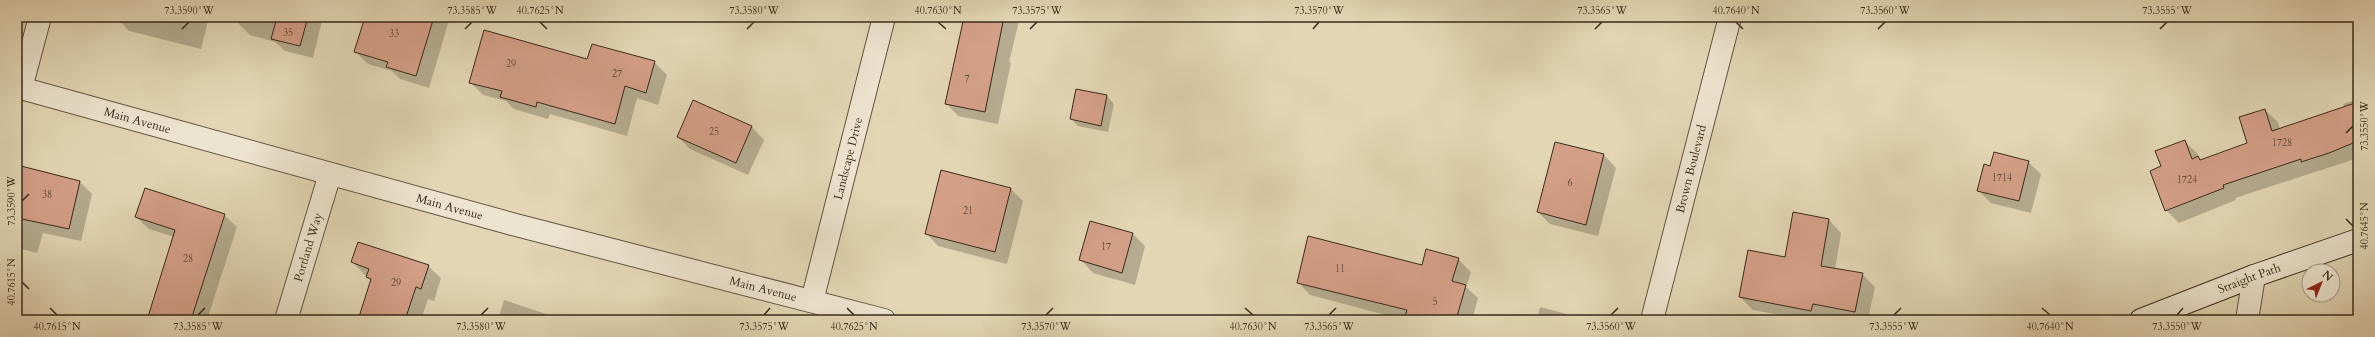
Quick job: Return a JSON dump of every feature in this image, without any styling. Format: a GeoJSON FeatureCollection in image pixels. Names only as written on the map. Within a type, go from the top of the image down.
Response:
{"type":"FeatureCollection","features":[{"type":"Feature","properties":{"kind":"street"},"geometry":{"type":"LineString","coordinates":[[19,88],[40,17]]}},
{"type":"Feature","properties":{"kind":"street","name":"Landscape Drive"},"geometry":{"type":"LineString","coordinates":[[812,301],[884,17]]}},
{"type":"Feature","properties":{"kind":"street","name":"Brown Boulevard"},"geometry":{"type":"LineString","coordinates":[[1652,320],[1730,17]]}},
{"type":"Feature","properties":{"kind":"street","name":"Main Avenue"},"geometry":{"type":"LineString","coordinates":[[19,88],[512,224],[884,320]]}},
{"type":"Feature","properties":{"kind":"street","name":"Portland Way"},"geometry":{"type":"LineString","coordinates":[[286,320],[330,174]]}},
{"type":"Feature","properties":{"kind":"street","name":"Straight Path"},"geometry":{"type":"LineString","coordinates":[[2141,320],[2254,276],[2358,240]]}},
{"type":"Feature","properties":{"kind":"street"},"geometry":{"type":"LineString","coordinates":[[2247,320],[2254,276]]}},
{"type":"Feature","properties":{"kind":"building"},"geometry":{"type":"Polygon","coordinates":[[[277,17],[308,17],[300,46],[271,39],[277,17]]]}},
{"type":"Feature","properties":{"kind":"building"},"geometry":{"type":"Polygon","coordinates":[[[365,17],[434,17],[416,76],[386,67],[388,62],[354,52],[365,17]]]}},
{"type":"Feature","properties":{"kind":"building"},"geometry":{"type":"Polygon","coordinates":[[[964,17],[1004,17],[985,112],[945,104],[964,17]]]}},
{"type":"Feature","properties":{"kind":"building"},"geometry":{"type":"Polygon","coordinates":[[[484,30],[587,59],[592,44],[655,61],[646,93],[625,86],[615,124],[537,102],[536,107],[500,97],[502,91],[469,83],[484,30]]]}},
{"type":"Feature","properties":{"kind":"building"},"geometry":{"type":"Polygon","coordinates":[[[1076,89],[1107,95],[1101,126],[1070,119],[1076,89]]]}},
{"type":"Feature","properties":{"kind":"building"},"geometry":{"type":"Polygon","coordinates":[[[693,100],[752,126],[736,163],[677,137],[693,100]]]}},
{"type":"Feature","properties":{"kind":"building"},"geometry":{"type":"Polygon","coordinates":[[[2358,102],[2358,141],[2329,153],[2301,162],[2301,159],[2223,185],[2224,188],[2165,211],[2150,171],[2161,166],[2155,151],[2185,140],[2192,159],[2198,156],[2200,160],[2247,143],[2239,117],[2265,109],[2272,131],[2358,102]]]}},
{"type":"Feature","properties":{"kind":"building"},"geometry":{"type":"Polygon","coordinates":[[[1555,142],[1604,154],[1586,225],[1537,212],[1555,142]]]}},
{"type":"Feature","properties":{"kind":"building"},"geometry":{"type":"Polygon","coordinates":[[[1994,152],[2029,161],[2019,201],[1977,191],[1984,164],[1990,166],[1994,152]]]}},
{"type":"Feature","properties":{"kind":"building"},"geometry":{"type":"Polygon","coordinates":[[[17,165],[80,181],[69,229],[17,218],[17,165]]]}},
{"type":"Feature","properties":{"kind":"building"},"geometry":{"type":"Polygon","coordinates":[[[941,170],[1011,188],[995,252],[925,234],[941,170]]]}},
{"type":"Feature","properties":{"kind":"building"},"geometry":{"type":"Polygon","coordinates":[[[145,188],[225,214],[191,320],[147,320],[175,230],[135,217],[145,188]]]}},
{"type":"Feature","properties":{"kind":"building"},"geometry":{"type":"Polygon","coordinates":[[[1793,212],[1829,219],[1821,266],[1863,273],[1855,312],[1813,304],[1811,311],[1739,297],[1748,250],[1785,257],[1793,212]]]}},
{"type":"Feature","properties":{"kind":"building"},"geometry":{"type":"Polygon","coordinates":[[[1090,221],[1133,233],[1122,273],[1079,260],[1090,221]]]}},
{"type":"Feature","properties":{"kind":"building"},"geometry":{"type":"Polygon","coordinates":[[[1308,236],[1422,265],[1426,249],[1459,258],[1452,281],[1466,285],[1456,320],[1404,320],[1407,310],[1297,283],[1308,236]]]}},
{"type":"Feature","properties":{"kind":"building"},"geometry":{"type":"Polygon","coordinates":[[[358,242],[429,265],[421,289],[416,287],[405,320],[358,320],[371,279],[366,277],[369,269],[351,262],[358,242]]]}}]}
